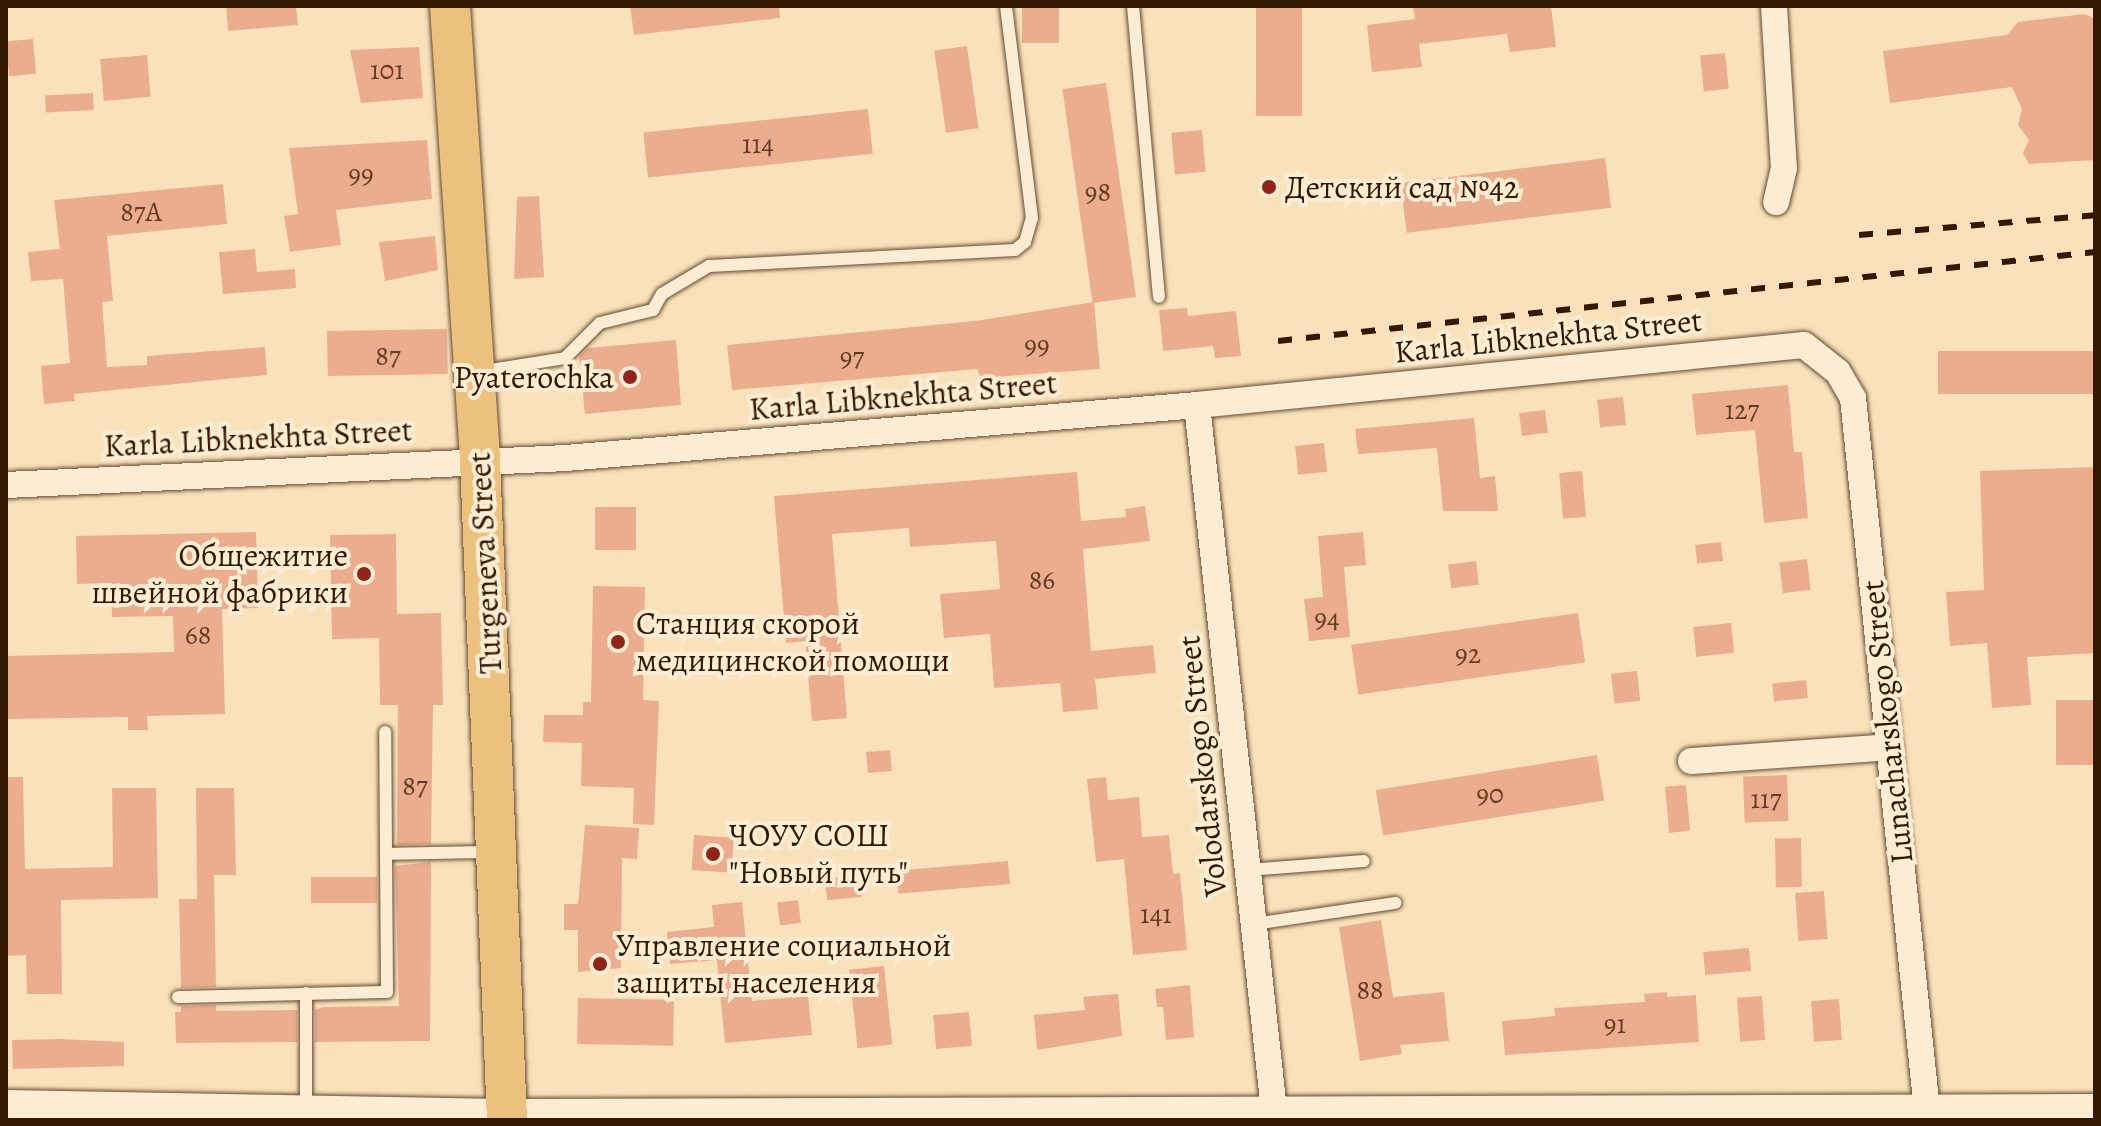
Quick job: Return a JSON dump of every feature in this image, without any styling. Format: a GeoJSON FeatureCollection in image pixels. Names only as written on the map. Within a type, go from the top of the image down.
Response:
{"type":"FeatureCollection","features":[{"type":"Feature","properties":{"kind":"main road","name":"Turgeneva Street"},"geometry":{"type":"LineString","coordinates":[[450,6],[480,460],[507,1117]]}},
{"type":"Feature","properties":{"kind":"street"},"geometry":{"type":"LineString","coordinates":[[1774,6],[1784,168],[1776,202]]}},
{"type":"Feature","properties":{"kind":"street","name":"Karla Libknekhta Street"},"geometry":{"type":"LineString","coordinates":[[6,485],[480,460],[1197,405],[1804,345]]}},
{"type":"Feature","properties":{"kind":"street","name":"Lunacharskogo Street"},"geometry":{"type":"LineString","coordinates":[[1804,345],[1838,372],[1853,398],[1928,1116]]}},
{"type":"Feature","properties":{"kind":"street","name":"Volodarskogo Street"},"geometry":{"type":"LineString","coordinates":[[1197,405],[1274,1116]]}},
{"type":"Feature","properties":{"kind":"street"},"geometry":{"type":"LineString","coordinates":[[1691,761],[1890,747]]}},
{"type":"Feature","properties":{"kind":"street"},"geometry":{"type":"LineString","coordinates":[[6,1106],[507,1117],[1928,1116],[2095,1110]]}},
{"type":"Feature","properties":{"kind":"lane"},"geometry":{"type":"LineString","coordinates":[[475,372],[565,358],[600,323],[653,310],[662,294],[709,266],[1015,250],[1025,242],[1032,218],[1006,6]]}},
{"type":"Feature","properties":{"kind":"lane"},"geometry":{"type":"LineString","coordinates":[[1133,6],[1159,297]]}},
{"type":"Feature","properties":{"kind":"lane"},"geometry":{"type":"LineString","coordinates":[[178,997],[387,992],[385,732]]}},
{"type":"Feature","properties":{"kind":"lane"},"geometry":{"type":"LineString","coordinates":[[386,854],[498,852]]}},
{"type":"Feature","properties":{"kind":"lane"},"geometry":{"type":"LineString","coordinates":[[1248,870],[1364,861]]}},
{"type":"Feature","properties":{"kind":"lane"},"geometry":{"type":"LineString","coordinates":[[1254,924],[1395,903]]}},
{"type":"Feature","properties":{"kind":"lane"},"geometry":{"type":"LineString","coordinates":[[306,993],[306,1111]]}},
{"type":"Feature","properties":{"kind":"building"},"geometry":{"type":"Polygon","coordinates":[[[226,6],[296,6],[298,25],[228,31],[226,6]]]}},
{"type":"Feature","properties":{"kind":"building"},"geometry":{"type":"Polygon","coordinates":[[[630,6],[779,6],[780,18],[634,35],[630,6]]]}},
{"type":"Feature","properties":{"kind":"building"},"geometry":{"type":"Polygon","coordinates":[[[1022,6],[1059,6],[1059,43],[1022,43],[1022,6]]]}},
{"type":"Feature","properties":{"kind":"building"},"geometry":{"type":"Polygon","coordinates":[[[1256,6],[1302,6],[1302,116],[1256,116],[1256,6]]]}},
{"type":"Feature","properties":{"kind":"building"},"geometry":{"type":"Polygon","coordinates":[[[1413,6],[1551,6],[1556,47],[1510,52],[1507,34],[1419,44],[1422,67],[1372,72],[1367,25],[1415,19],[1413,6]]]}},
{"type":"Feature","properties":{"kind":"building"},"geometry":{"type":"Polygon","coordinates":[[[2085,14],[2095,19],[2095,160],[2029,164],[2023,153],[2029,140],[2018,125],[2022,109],[2012,87],[1890,103],[1883,51],[2007,35],[2018,22],[2085,14]]]}},
{"type":"Feature","properties":{"kind":"building"},"geometry":{"type":"Polygon","coordinates":[[[33,39],[36,74],[9,76],[6,41],[33,39]]]}},
{"type":"Feature","properties":{"kind":"building"},"geometry":{"type":"Polygon","coordinates":[[[967,46],[979,128],[946,133],[934,51],[967,46]]]}},
{"type":"Feature","properties":{"kind":"building"},"geometry":{"type":"Polygon","coordinates":[[[419,47],[423,98],[361,103],[350,50],[419,47]]]}},
{"type":"Feature","properties":{"kind":"building"},"geometry":{"type":"Polygon","coordinates":[[[1725,53],[1729,89],[1704,91],[1700,56],[1725,53]]]}},
{"type":"Feature","properties":{"kind":"building"},"geometry":{"type":"Polygon","coordinates":[[[147,55],[151,97],[104,101],[100,59],[147,55]]]}},
{"type":"Feature","properties":{"kind":"building"},"geometry":{"type":"Polygon","coordinates":[[[1106,83],[1136,297],[1092,303],[1062,89],[1106,83]]]}},
{"type":"Feature","properties":{"kind":"building"},"geometry":{"type":"Polygon","coordinates":[[[93,93],[94,110],[46,112],[45,96],[93,93]]]}},
{"type":"Feature","properties":{"kind":"building"},"geometry":{"type":"Polygon","coordinates":[[[868,109],[873,154],[648,177],[643,133],[868,109]]]}},
{"type":"Feature","properties":{"kind":"building"},"geometry":{"type":"Polygon","coordinates":[[[1202,130],[1206,172],[1175,175],[1171,133],[1202,130]]]}},
{"type":"Feature","properties":{"kind":"building"},"geometry":{"type":"Polygon","coordinates":[[[427,140],[432,199],[336,210],[341,245],[290,252],[284,216],[298,214],[289,148],[427,140]]]}},
{"type":"Feature","properties":{"kind":"building"},"geometry":{"type":"Polygon","coordinates":[[[1605,158],[1611,208],[1407,233],[1401,183],[1605,158]]]}},
{"type":"Feature","properties":{"kind":"building"},"geometry":{"type":"Polygon","coordinates":[[[223,184],[227,224],[107,236],[113,301],[102,302],[107,367],[147,365],[147,356],[265,347],[267,375],[74,394],[75,401],[44,404],[41,366],[70,363],[63,279],[31,281],[28,252],[60,249],[54,200],[223,184]]]}},
{"type":"Feature","properties":{"kind":"building"},"geometry":{"type":"Polygon","coordinates":[[[539,196],[544,277],[514,279],[517,197],[539,196]]]}},
{"type":"Feature","properties":{"kind":"building"},"geometry":{"type":"Polygon","coordinates":[[[435,236],[438,270],[385,281],[379,242],[435,236]]]}},
{"type":"Feature","properties":{"kind":"building"},"geometry":{"type":"Polygon","coordinates":[[[255,249],[257,272],[295,269],[296,288],[223,294],[219,252],[255,249]]]}},
{"type":"Feature","properties":{"kind":"building"},"geometry":{"type":"Polygon","coordinates":[[[1094,302],[1100,369],[981,378],[977,369],[732,390],[727,345],[975,321],[1094,302]]]}},
{"type":"Feature","properties":{"kind":"building"},"geometry":{"type":"Polygon","coordinates":[[[1187,308],[1188,316],[1236,311],[1241,356],[1215,358],[1213,346],[1163,351],[1159,310],[1187,308]]]}},
{"type":"Feature","properties":{"kind":"building"},"geometry":{"type":"Polygon","coordinates":[[[447,329],[448,374],[328,376],[327,331],[447,329]]]}},
{"type":"Feature","properties":{"kind":"building","name":"Pyaterochka"},"geometry":{"type":"Polygon","coordinates":[[[676,340],[681,405],[585,414],[579,356],[588,348],[676,340]]]}},
{"type":"Feature","properties":{"kind":"building"},"geometry":{"type":"Polygon","coordinates":[[[1938,351],[2095,351],[2095,394],[1938,394],[1938,351]]]}},
{"type":"Feature","properties":{"kind":"building"},"geometry":{"type":"Polygon","coordinates":[[[1788,385],[1794,452],[1802,452],[1808,518],[1764,523],[1755,430],[1696,435],[1692,394],[1788,385]]]}},
{"type":"Feature","properties":{"kind":"building"},"geometry":{"type":"Polygon","coordinates":[[[1623,397],[1626,425],[1600,428],[1597,400],[1623,397]]]}},
{"type":"Feature","properties":{"kind":"building"},"geometry":{"type":"Polygon","coordinates":[[[1545,410],[1548,433],[1522,436],[1519,413],[1545,410]]]}},
{"type":"Feature","properties":{"kind":"building"},"geometry":{"type":"Polygon","coordinates":[[[1474,418],[1480,478],[1495,476],[1498,511],[1443,511],[1437,448],[1358,454],[1355,429],[1474,418]]]}},
{"type":"Feature","properties":{"kind":"building"},"geometry":{"type":"Polygon","coordinates":[[[1324,443],[1327,472],[1298,475],[1295,446],[1324,443]]]}},
{"type":"Feature","properties":{"kind":"building"},"geometry":{"type":"Polygon","coordinates":[[[2095,467],[2095,653],[2027,657],[2031,705],[1992,708],[1987,643],[1950,646],[1946,592],[1984,590],[1980,471],[2095,467]]]}},
{"type":"Feature","properties":{"kind":"building"},"geometry":{"type":"Polygon","coordinates":[[[1582,471],[1586,517],[1563,519],[1559,473],[1582,471]]]}},
{"type":"Feature","properties":{"kind":"building"},"geometry":{"type":"Polygon","coordinates":[[[1077,472],[1081,521],[1126,517],[1125,509],[1145,506],[1150,541],[1083,549],[1091,651],[1153,645],[1156,673],[1095,679],[1098,709],[1063,712],[1060,683],[994,688],[990,634],[944,638],[940,594],[1000,589],[996,541],[910,547],[909,528],[832,534],[847,718],[812,721],[805,641],[786,643],[774,496],[1077,472]]]}},
{"type":"Feature","properties":{"kind":"building"},"geometry":{"type":"Polygon","coordinates":[[[595,507],[636,507],[636,550],[595,550],[595,507]]]}},
{"type":"Feature","properties":{"kind":"building"},"geometry":{"type":"Polygon","coordinates":[[[256,532],[258,608],[222,609],[225,714],[147,716],[148,730],[128,730],[128,717],[6,719],[6,656],[174,652],[173,616],[112,617],[111,583],[77,584],[76,536],[256,532]]]}},
{"type":"Feature","properties":{"kind":"building"},"geometry":{"type":"Polygon","coordinates":[[[1363,532],[1366,565],[1344,567],[1350,637],[1309,641],[1304,599],[1323,597],[1318,536],[1363,532]]]}},
{"type":"Feature","properties":{"kind":"building"},"geometry":{"type":"Polygon","coordinates":[[[396,534],[397,614],[441,613],[443,705],[433,705],[431,844],[397,845],[398,705],[380,705],[379,638],[332,639],[330,535],[396,534]]]}},
{"type":"Feature","properties":{"kind":"building"},"geometry":{"type":"Polygon","coordinates":[[[1721,542],[1723,561],[1697,564],[1695,545],[1721,542]]]}},
{"type":"Feature","properties":{"kind":"building"},"geometry":{"type":"Polygon","coordinates":[[[1807,559],[1811,590],[1783,593],[1779,562],[1807,559]]]}},
{"type":"Feature","properties":{"kind":"building"},"geometry":{"type":"Polygon","coordinates":[[[1476,561],[1479,585],[1451,588],[1448,564],[1476,561]]]}},
{"type":"Feature","properties":{"kind":"building"},"geometry":{"type":"Polygon","coordinates":[[[593,586],[645,587],[643,700],[659,701],[654,825],[633,824],[634,788],[581,786],[582,743],[543,742],[544,715],[583,715],[583,702],[591,702],[593,586]]]}},
{"type":"Feature","properties":{"kind":"building"},"geometry":{"type":"Polygon","coordinates":[[[1578,613],[1585,663],[1358,694],[1351,645],[1578,613]]]}},
{"type":"Feature","properties":{"kind":"building"},"geometry":{"type":"Polygon","coordinates":[[[1731,623],[1734,653],[1696,657],[1693,627],[1731,623]]]}},
{"type":"Feature","properties":{"kind":"building"},"geometry":{"type":"Polygon","coordinates":[[[1637,671],[1640,701],[1614,704],[1611,674],[1637,671]]]}},
{"type":"Feature","properties":{"kind":"building"},"geometry":{"type":"Polygon","coordinates":[[[1806,680],[1808,698],[1774,701],[1772,684],[1806,680]]]}},
{"type":"Feature","properties":{"kind":"building"},"geometry":{"type":"Polygon","coordinates":[[[2056,700],[2095,700],[2095,765],[2056,765],[2056,700]]]}},
{"type":"Feature","properties":{"kind":"building"},"geometry":{"type":"Polygon","coordinates":[[[890,750],[892,771],[868,773],[866,752],[890,750]]]}},
{"type":"Feature","properties":{"kind":"building"},"geometry":{"type":"Polygon","coordinates":[[[1597,755],[1604,800],[1383,835],[1376,790],[1597,755]]]}},
{"type":"Feature","properties":{"kind":"building"},"geometry":{"type":"Polygon","coordinates":[[[1787,775],[1789,821],[1745,823],[1743,777],[1787,775]]]}},
{"type":"Feature","properties":{"kind":"building"},"geometry":{"type":"Polygon","coordinates":[[[6,777],[23,777],[25,869],[113,867],[112,788],[156,788],[158,898],[61,900],[62,994],[27,994],[26,955],[6,956],[6,777]]]}},
{"type":"Feature","properties":{"kind":"building"},"geometry":{"type":"Polygon","coordinates":[[[1106,777],[1108,800],[1139,797],[1142,837],[1169,835],[1173,874],[1180,873],[1187,950],[1133,955],[1124,859],[1096,862],[1087,779],[1106,777]]]}},
{"type":"Feature","properties":{"kind":"building"},"geometry":{"type":"Polygon","coordinates":[[[1686,785],[1690,831],[1669,833],[1665,787],[1686,785]]]}},
{"type":"Feature","properties":{"kind":"building"},"geometry":{"type":"Polygon","coordinates":[[[196,788],[234,788],[236,875],[214,875],[216,987],[181,988],[179,899],[197,899],[196,788]]]}},
{"type":"Feature","properties":{"kind":"building"},"geometry":{"type":"Polygon","coordinates":[[[585,825],[639,828],[637,859],[622,858],[621,968],[578,972],[578,930],[564,930],[564,904],[578,904],[585,825]]]}},
{"type":"Feature","properties":{"kind":"building","name":"ЧОУУ СОШ \"Новый путь\""},"geometry":{"type":"Polygon","coordinates":[[[694,835],[734,838],[731,873],[692,870],[694,835]]]}},
{"type":"Feature","properties":{"kind":"building"},"geometry":{"type":"Polygon","coordinates":[[[1775,838],[1801,838],[1802,887],[1776,887],[1775,838]]]}},
{"type":"Feature","properties":{"kind":"building"},"geometry":{"type":"Polygon","coordinates":[[[1008,861],[1010,884],[898,894],[896,871],[1008,861]]]}},
{"type":"Feature","properties":{"kind":"building"},"geometry":{"type":"Polygon","coordinates":[[[431,862],[430,1041],[315,1042],[315,1010],[323,1007],[399,1006],[395,866],[431,862]]]}},
{"type":"Feature","properties":{"kind":"building"},"geometry":{"type":"Polygon","coordinates":[[[860,876],[862,897],[827,900],[825,879],[860,876]]]}},
{"type":"Feature","properties":{"kind":"building"},"geometry":{"type":"Polygon","coordinates":[[[311,877],[377,877],[377,903],[311,903],[311,877]]]}},
{"type":"Feature","properties":{"kind":"building"},"geometry":{"type":"Polygon","coordinates":[[[1824,891],[1827,939],[1798,941],[1795,893],[1824,891]]]}},
{"type":"Feature","properties":{"kind":"building"},"geometry":{"type":"Polygon","coordinates":[[[798,900],[801,923],[780,925],[777,903],[798,900]]]}},
{"type":"Feature","properties":{"kind":"building"},"geometry":{"type":"Polygon","coordinates":[[[742,902],[752,1001],[808,996],[812,1035],[725,1043],[717,960],[670,964],[667,932],[714,927],[712,905],[742,902]]]}},
{"type":"Feature","properties":{"kind":"building"},"geometry":{"type":"Polygon","coordinates":[[[1381,920],[1393,997],[1444,992],[1449,1041],[1400,1045],[1402,1054],[1360,1061],[1339,927],[1381,920]]]}},
{"type":"Feature","properties":{"kind":"building"},"geometry":{"type":"Polygon","coordinates":[[[1749,948],[1751,971],[1705,975],[1703,952],[1749,948]]]}},
{"type":"Feature","properties":{"kind":"building"},"geometry":{"type":"Polygon","coordinates":[[[884,966],[892,1045],[857,1048],[849,970],[884,966]]]}},
{"type":"Feature","properties":{"kind":"building"},"geometry":{"type":"Polygon","coordinates":[[[1190,985],[1194,1037],[1166,1040],[1163,1007],[1157,1007],[1155,989],[1190,985]]]}},
{"type":"Feature","properties":{"kind":"building"},"geometry":{"type":"Polygon","coordinates":[[[1667,992],[1667,997],[1696,995],[1699,1042],[1505,1055],[1502,1021],[1555,1016],[1554,1008],[1645,1002],[1644,994],[1667,992]]]}},
{"type":"Feature","properties":{"kind":"building"},"geometry":{"type":"Polygon","coordinates":[[[1118,994],[1122,1036],[1037,1050],[1034,1015],[1085,1010],[1083,997],[1118,994]]]}},
{"type":"Feature","properties":{"kind":"building"},"geometry":{"type":"Polygon","coordinates":[[[1762,996],[1765,1040],[1740,1042],[1737,998],[1762,996]]]}},
{"type":"Feature","properties":{"kind":"building"},"geometry":{"type":"Polygon","coordinates":[[[578,998],[674,1000],[673,1046],[577,1044],[578,998]]]}},
{"type":"Feature","properties":{"kind":"building"},"geometry":{"type":"Polygon","coordinates":[[[1839,999],[1842,1040],[1814,1042],[1811,1001],[1839,999]]]}},
{"type":"Feature","properties":{"kind":"building"},"geometry":{"type":"Polygon","coordinates":[[[216,1005],[216,1011],[297,1010],[297,1042],[176,1043],[175,1012],[181,1012],[181,1006],[216,1005]]]}},
{"type":"Feature","properties":{"kind":"building"},"geometry":{"type":"Polygon","coordinates":[[[969,1012],[972,1046],[936,1049],[933,1015],[969,1012]]]}},
{"type":"Feature","properties":{"kind":"building"},"geometry":{"type":"Polygon","coordinates":[[[12,1040],[124,1042],[124,1066],[13,1069],[12,1040]]]}},
{"type":"Feature","properties":{"kind":"railway"},"geometry":{"type":"LineString","coordinates":[[1859,235],[2095,215]]}},
{"type":"Feature","properties":{"kind":"railway"},"geometry":{"type":"LineString","coordinates":[[1278,341],[2095,252]]}},
{"type":"Feature","properties":{"kind":"place","name":"Детский сад №42"},"geometry":{"type":"Point","coordinates":[1269,187]}},
{"type":"Feature","properties":{"kind":"place","name":"Pyaterochka"},"geometry":{"type":"Point","coordinates":[630,377]}},
{"type":"Feature","properties":{"kind":"place","name":"Общежитие швейной фабрики"},"geometry":{"type":"Point","coordinates":[364,574]}},
{"type":"Feature","properties":{"kind":"place","name":"Станция скорой медицинской помощи"},"geometry":{"type":"Point","coordinates":[618,642]}},
{"type":"Feature","properties":{"kind":"place","name":"ЧОУУ СОШ \"Новый путь\""},"geometry":{"type":"Point","coordinates":[713,854]}},
{"type":"Feature","properties":{"kind":"place","name":"Управление социальной защиты населения"},"geometry":{"type":"Point","coordinates":[600,964]}}]}
